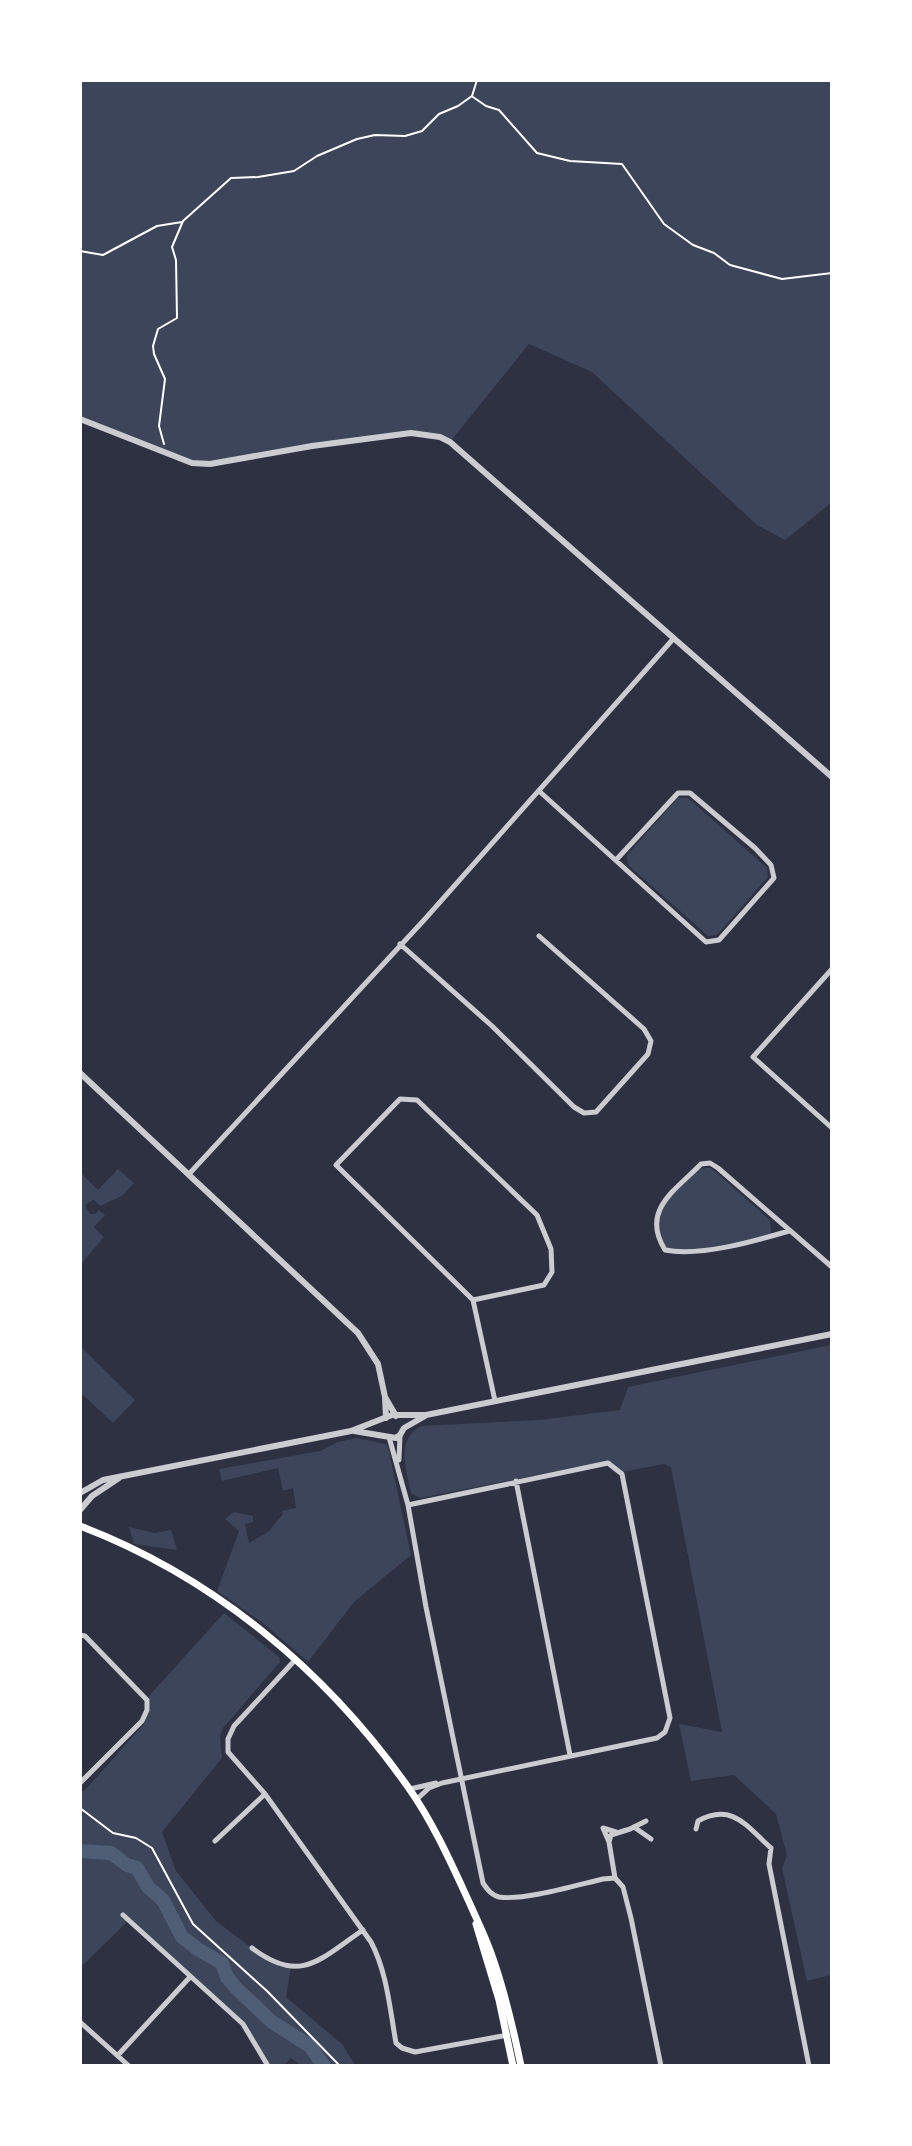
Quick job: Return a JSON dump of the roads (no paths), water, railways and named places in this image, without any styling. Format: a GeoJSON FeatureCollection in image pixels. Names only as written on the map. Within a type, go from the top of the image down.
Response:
{"type":"FeatureCollection","features":[{"type":"Feature","properties":{"kind":"main road"},"geometry":{"type":"LineString","coordinates":[[80,1526],[184,1577],[233,1608],[296,1659],[352,1714],[410,1788],[457,1875],[474,1914],[521,2066]]}},
{"type":"Feature","properties":{"kind":"main road"},"geometry":{"type":"LineString","coordinates":[[511,2035],[513,2066]]}},
{"type":"Feature","properties":{"kind":"street"},"geometry":{"type":"LineString","coordinates":[[80,419],[192,463],[210,464],[312,446],[411,433],[440,437],[450,442],[831,777]]}},
{"type":"Feature","properties":{"kind":"street"},"geometry":{"type":"LineString","coordinates":[[189,1174],[539,791],[674,638]]}},
{"type":"Feature","properties":{"kind":"street"},"geometry":{"type":"LineString","coordinates":[[539,791],[706,942],[719,940],[774,878],[771,865],[755,848],[690,793],[678,793],[616,860]]}},
{"type":"Feature","properties":{"kind":"street"},"geometry":{"type":"LineString","coordinates":[[400,944],[492,1026],[574,1107],[584,1113],[592,1113],[598,1110],[648,1054],[651,1041],[644,1028],[540,936]]}},
{"type":"Feature","properties":{"kind":"street"},"geometry":{"type":"LineString","coordinates":[[831,970],[753,1057],[831,1126]]}},
{"type":"Feature","properties":{"kind":"street"},"geometry":{"type":"LineString","coordinates":[[80,1073],[358,1333],[378,1364],[385,1398],[382,1428],[399,1467],[408,1505],[483,1883],[490,1893],[499,1897],[521,1896],[615,1878]]}},
{"type":"Feature","properties":{"kind":"street"},"geometry":{"type":"LineString","coordinates":[[473,1300],[544,1285],[552,1272],[551,1249],[537,1215],[417,1100],[400,1099],[336,1166],[473,1300],[495,1401]]}},
{"type":"Feature","properties":{"kind":"street"},"geometry":{"type":"LineString","coordinates":[[789,1231],[759,1240],[682,1253],[665,1250],[659,1240],[655,1223],[659,1208],[701,1164],[710,1163],[831,1267]]}},
{"type":"Feature","properties":{"kind":"street"},"geometry":{"type":"LineString","coordinates":[[80,1493],[103,1480],[351,1431],[385,1418],[426,1415],[831,1334]]}},
{"type":"Feature","properties":{"kind":"street"},"geometry":{"type":"LineString","coordinates":[[385,1398],[402,1420],[404,1428]]}},
{"type":"Feature","properties":{"kind":"street"},"geometry":{"type":"LineString","coordinates":[[399,1467],[400,1435],[404,1428],[426,1415]]}},
{"type":"Feature","properties":{"kind":"street"},"geometry":{"type":"LineString","coordinates":[[351,1431],[388,1437],[400,1435]]}},
{"type":"Feature","properties":{"kind":"street"},"geometry":{"type":"LineString","coordinates":[[408,1505],[608,1464],[622,1474],[670,1718],[665,1732],[657,1738],[442,1783],[429,1788],[416,1800]]}},
{"type":"Feature","properties":{"kind":"street"},"geometry":{"type":"LineString","coordinates":[[80,1510],[92,1496],[120,1477]]}},
{"type":"Feature","properties":{"kind":"street"},"geometry":{"type":"LineString","coordinates":[[516,1481],[570,1755]]}},
{"type":"Feature","properties":{"kind":"street"},"geometry":{"type":"LineString","coordinates":[[80,1635],[85,1636],[147,1700],[147,1710],[142,1721],[80,1783]]}},
{"type":"Feature","properties":{"kind":"street"},"geometry":{"type":"LineString","coordinates":[[296,1659],[234,1726],[228,1739],[228,1752],[265,1794],[377,1953],[398,2046],[415,2052],[511,2035]]}},
{"type":"Feature","properties":{"kind":"street"},"geometry":{"type":"LineString","coordinates":[[410,1788],[442,1783]]}},
{"type":"Feature","properties":{"kind":"street"},"geometry":{"type":"LineString","coordinates":[[215,1841],[265,1794]]}},
{"type":"Feature","properties":{"kind":"street"},"geometry":{"type":"LineString","coordinates":[[696,1829],[698,1821],[703,1818],[730,1814],[771,1848],[769,1864],[809,2066]]}},
{"type":"Feature","properties":{"kind":"street"},"geometry":{"type":"LineString","coordinates":[[609,1842],[611,1835],[646,1821]]}},
{"type":"Feature","properties":{"kind":"street"},"geometry":{"type":"LineString","coordinates":[[634,1827],[651,1839]]}},
{"type":"Feature","properties":{"kind":"street"},"geometry":{"type":"LineString","coordinates":[[617,1832],[603,1828],[609,1842],[615,1878],[623,1887],[661,2066]]}},
{"type":"Feature","properties":{"kind":"street"},"geometry":{"type":"LineString","coordinates":[[123,1915],[243,2024],[268,2066]]}},
{"type":"Feature","properties":{"kind":"street"},"geometry":{"type":"LineString","coordinates":[[252,1948],[282,1966],[304,1966],[316,1963],[363,1930]]}},
{"type":"Feature","properties":{"kind":"street"},"geometry":{"type":"LineString","coordinates":[[118,2055],[190,1976]]}},
{"type":"Feature","properties":{"kind":"street"},"geometry":{"type":"LineString","coordinates":[[80,2022],[129,2066]]}},
{"type":"Feature","properties":{"kind":"waterway"},"geometry":{"type":"LineString","coordinates":[[80,1851],[111,1853],[127,1865],[137,1868],[148,1887],[163,1900],[182,1937],[222,1963],[227,1977],[236,1988],[272,2022],[310,2046],[324,2066]]}}]}
